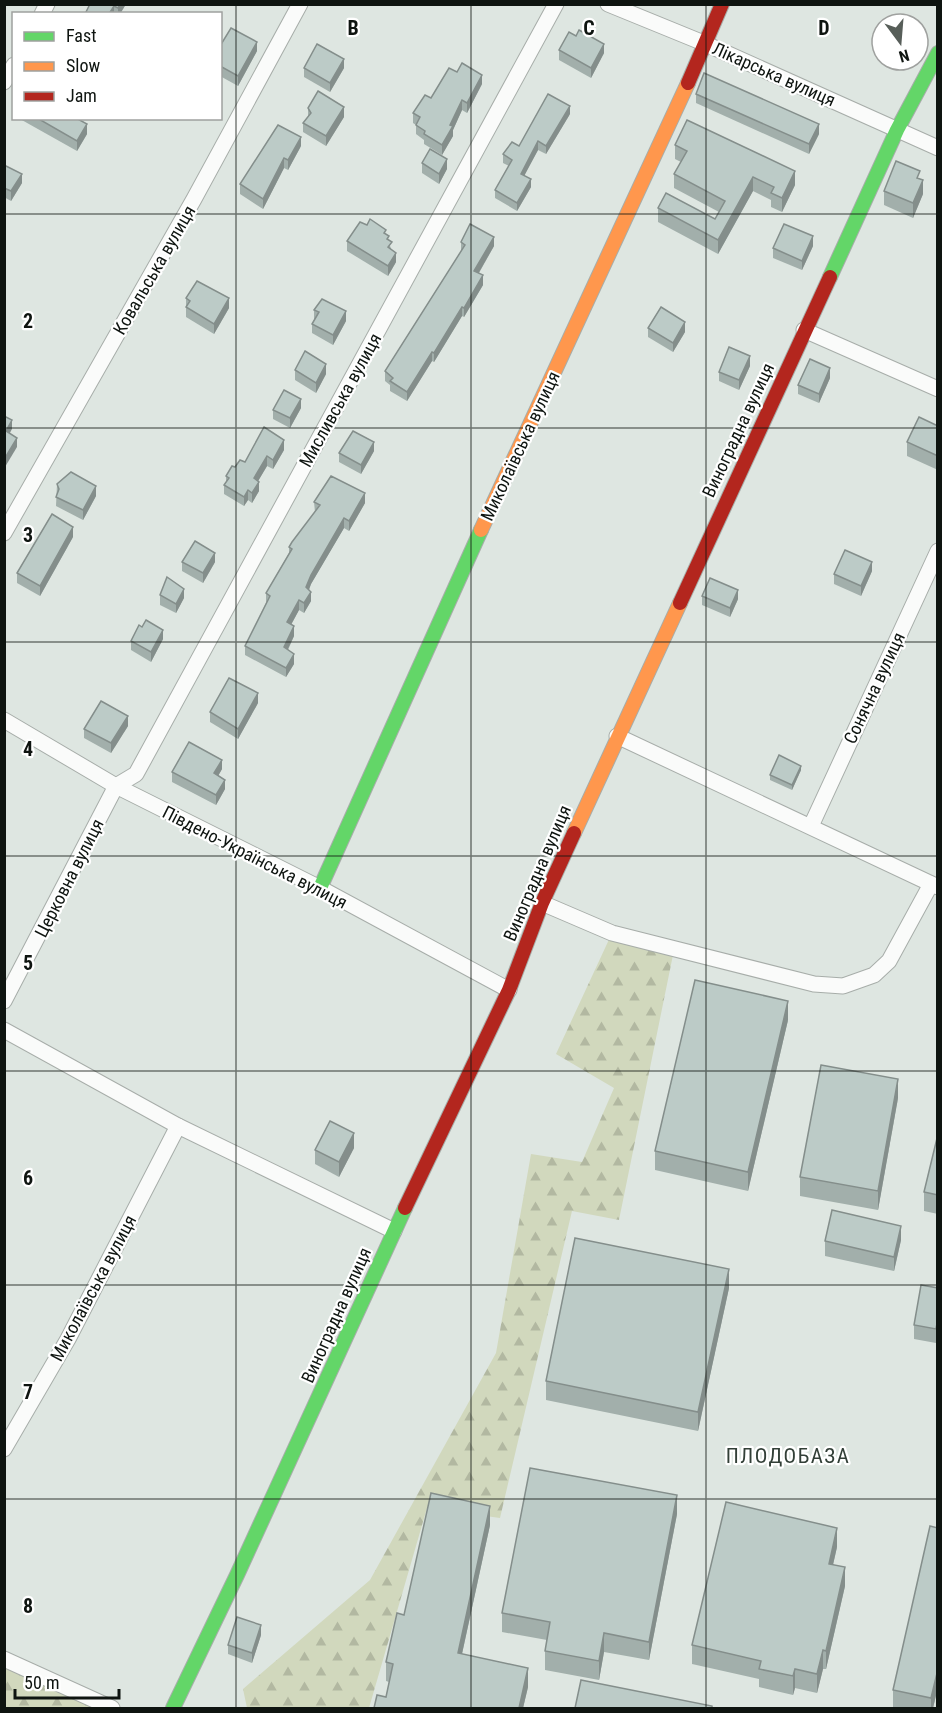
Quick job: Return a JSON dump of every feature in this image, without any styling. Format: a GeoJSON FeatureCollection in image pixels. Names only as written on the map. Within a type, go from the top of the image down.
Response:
{"type":"FeatureCollection","features":[{"type":"Feature","properties":{"kind":"street","name":"Ковальська вулиця"},"geometry":{"type":"LineString","coordinates":[[4,533],[194,199],[300,4]]}},
{"type":"Feature","properties":{"kind":"street","name":"Мисливська вулиця"},"geometry":{"type":"LineString","coordinates":[[116,786],[136,774],[556,4]]}},
{"type":"Feature","properties":{"kind":"street","name":"Лікарська вулиця"},"geometry":{"type":"LineString","coordinates":[[608,4],[706,44],[938,148]]}},
{"type":"Feature","properties":{"kind":"street","name":"Миколаївська вулиця"},"geometry":{"type":"LineString","coordinates":[[320,888],[456,583],[706,44],[722,4]]}},
{"type":"Feature","properties":{"kind":"street","name":"Виноградна вулиця"},"geometry":{"type":"LineString","coordinates":[[173,1708],[508,990],[542,903],[804,330],[897,130],[938,53]]}},
{"type":"Feature","properties":{"kind":"street"},"geometry":{"type":"LineString","coordinates":[[4,82],[12,68]]}},
{"type":"Feature","properties":{"kind":"street"},"geometry":{"type":"LineString","coordinates":[[804,330],[938,389]]}},
{"type":"Feature","properties":{"kind":"street","name":"Сонячна вулиця"},"geometry":{"type":"LineString","coordinates":[[811,826],[938,551]]}},
{"type":"Feature","properties":{"kind":"street","name":"Південо-Українська вулиця"},"geometry":{"type":"LineString","coordinates":[[4,720],[116,786],[320,888],[508,990]]}},
{"type":"Feature","properties":{"kind":"street"},"geometry":{"type":"LineString","coordinates":[[542,903],[612,933],[814,984],[843,986],[874,975],[889,961],[934,886],[617,736]]}},
{"type":"Feature","properties":{"kind":"street","name":"Церковна вулиця"},"geometry":{"type":"LineString","coordinates":[[4,1001],[116,786]]}},
{"type":"Feature","properties":{"kind":"street"},"geometry":{"type":"LineString","coordinates":[[4,1030],[178,1126],[394,1231]]}},
{"type":"Feature","properties":{"kind":"street","name":"Миколаївська вулиця"},"geometry":{"type":"LineString","coordinates":[[4,1449],[68,1339],[178,1126]]}},
{"type":"Feature","properties":{"kind":"street"},"geometry":{"type":"LineString","coordinates":[[4,1659],[112,1708]]}},
{"type":"Feature","properties":{"kind":"green space"},"geometry":{"type":"Polygon","coordinates":[[[612,933],[674,950],[619,1220],[572,1211],[500,1518],[427,1508],[369,1708],[247,1708],[243,1689],[370,1580],[496,1353],[531,1154],[582,1162],[614,1088],[556,1054],[612,933]]]}},
{"type":"Feature","properties":{"kind":"green space"},"geometry":{"type":"Polygon","coordinates":[[[5,1663],[104,1708],[5,1708],[5,1663]]]}},
{"type":"Feature","properties":{"kind":"building"},"geometry":{"type":"Polygon","coordinates":[[[90,4],[120,4],[118,8],[114,6],[110,12],[86,12],[90,4]]]}},
{"type":"Feature","properties":{"kind":"building"},"geometry":{"type":"Polygon","coordinates":[[[231,28],[257,42],[238,76],[222,67],[222,43],[231,28]]]}},
{"type":"Feature","properties":{"kind":"building"},"geometry":{"type":"Polygon","coordinates":[[[579,30],[604,44],[591,68],[559,50],[569,32],[576,36],[579,30]]]}},
{"type":"Feature","properties":{"kind":"building"},"geometry":{"type":"Polygon","coordinates":[[[317,44],[344,59],[330,83],[304,68],[317,44]]]}},
{"type":"Feature","properties":{"kind":"building"},"geometry":{"type":"Polygon","coordinates":[[[462,63],[482,75],[467,103],[462,100],[450,125],[453,126],[442,145],[424,134],[425,131],[416,125],[420,117],[413,113],[425,95],[431,98],[449,68],[457,72],[462,63]]]}},
{"type":"Feature","properties":{"kind":"building"},"geometry":{"type":"Polygon","coordinates":[[[704,73],[819,124],[809,144],[696,94],[704,73]]]}},
{"type":"Feature","properties":{"kind":"building"},"geometry":{"type":"Polygon","coordinates":[[[318,91],[344,107],[326,136],[303,123],[311,113],[308,108],[318,91]]]}},
{"type":"Feature","properties":{"kind":"building"},"geometry":{"type":"Polygon","coordinates":[[[548,94],[570,106],[546,146],[538,141],[521,174],[531,179],[517,203],[495,190],[512,160],[503,154],[512,142],[519,146],[548,94]]]}},
{"type":"Feature","properties":{"kind":"building"},"geometry":{"type":"Polygon","coordinates":[[[40,120],[80,120],[87,124],[77,141],[40,120]]]}},
{"type":"Feature","properties":{"kind":"building"},"geometry":{"type":"Polygon","coordinates":[[[687,120],[795,171],[782,198],[771,193],[774,187],[753,177],[718,240],[658,208],[666,193],[715,219],[725,201],[674,174],[687,151],[675,145],[687,120]]]}},
{"type":"Feature","properties":{"kind":"building"},"geometry":{"type":"Polygon","coordinates":[[[278,125],[301,137],[288,160],[284,158],[263,199],[240,184],[278,125]]]}},
{"type":"Feature","properties":{"kind":"building"},"geometry":{"type":"Polygon","coordinates":[[[430,149],[447,159],[439,174],[422,163],[430,149]]]}},
{"type":"Feature","properties":{"kind":"building"},"geometry":{"type":"Polygon","coordinates":[[[896,161],[920,171],[917,178],[923,180],[913,203],[884,191],[896,161]]]}},
{"type":"Feature","properties":{"kind":"building"},"geometry":{"type":"Polygon","coordinates":[[[4,165],[22,174],[11,191],[4,188],[4,165]]]}},
{"type":"Feature","properties":{"kind":"building"},"geometry":{"type":"Polygon","coordinates":[[[370,219],[386,230],[384,233],[389,236],[387,239],[392,242],[388,247],[396,253],[388,266],[347,241],[360,222],[367,225],[370,219]]]}},
{"type":"Feature","properties":{"kind":"building"},"geometry":{"type":"Polygon","coordinates":[[[470,224],[494,237],[474,271],[483,275],[464,308],[462,307],[407,392],[390,381],[393,378],[385,371],[465,245],[461,242],[470,224]]]}},
{"type":"Feature","properties":{"kind":"building"},"geometry":{"type":"Polygon","coordinates":[[[784,224],[813,236],[802,261],[773,248],[784,224]]]}},
{"type":"Feature","properties":{"kind":"building"},"geometry":{"type":"Polygon","coordinates":[[[197,281],[229,298],[214,324],[186,307],[190,301],[186,298],[197,281]]]}},
{"type":"Feature","properties":{"kind":"building"},"geometry":{"type":"Polygon","coordinates":[[[322,299],[346,311],[333,335],[312,324],[319,312],[314,310],[322,299]]]}},
{"type":"Feature","properties":{"kind":"building"},"geometry":{"type":"Polygon","coordinates":[[[661,307],[685,322],[673,343],[648,328],[661,307]]]}},
{"type":"Feature","properties":{"kind":"building"},"geometry":{"type":"Polygon","coordinates":[[[729,347],[750,356],[739,380],[719,372],[729,347]]]}},
{"type":"Feature","properties":{"kind":"building"},"geometry":{"type":"Polygon","coordinates":[[[305,351],[326,364],[316,383],[295,370],[305,351]]]}},
{"type":"Feature","properties":{"kind":"building"},"geometry":{"type":"Polygon","coordinates":[[[810,359],[830,368],[819,394],[798,385],[810,359]]]}},
{"type":"Feature","properties":{"kind":"building"},"geometry":{"type":"Polygon","coordinates":[[[284,390],[301,399],[290,418],[273,410],[284,390]]]}},
{"type":"Feature","properties":{"kind":"building"},"geometry":{"type":"Polygon","coordinates":[[[4,416],[12,420],[6,431],[17,438],[5,458],[4,416]]]}},
{"type":"Feature","properties":{"kind":"building"},"geometry":{"type":"Polygon","coordinates":[[[919,417],[938,426],[938,456],[907,442],[919,417]]]}},
{"type":"Feature","properties":{"kind":"building"},"geometry":{"type":"Polygon","coordinates":[[[264,427],[284,440],[273,460],[267,456],[254,478],[259,482],[252,493],[248,490],[244,497],[224,485],[229,478],[226,476],[232,466],[235,467],[240,460],[245,462],[264,427]]]}},
{"type":"Feature","properties":{"kind":"building"},"geometry":{"type":"Polygon","coordinates":[[[353,431],[374,442],[361,465],[339,453],[353,431]]]}},
{"type":"Feature","properties":{"kind":"building"},"geometry":{"type":"Polygon","coordinates":[[[71,472],[96,486],[83,510],[56,497],[59,489],[57,484],[71,472]]]}},
{"type":"Feature","properties":{"kind":"building"},"geometry":{"type":"Polygon","coordinates":[[[331,476],[365,493],[349,521],[344,518],[311,575],[306,587],[311,592],[304,603],[299,600],[287,622],[294,626],[284,647],[294,654],[286,668],[245,646],[270,596],[266,593],[292,549],[289,547],[320,505],[314,502],[331,476]]]}},
{"type":"Feature","properties":{"kind":"building"},"geometry":{"type":"Polygon","coordinates":[[[52,514],[73,527],[40,586],[17,573],[52,514]]]}},
{"type":"Feature","properties":{"kind":"building"},"geometry":{"type":"Polygon","coordinates":[[[195,541],[215,553],[203,573],[182,562],[195,541]]]}},
{"type":"Feature","properties":{"kind":"building"},"geometry":{"type":"Polygon","coordinates":[[[845,550],[872,562],[861,586],[834,574],[845,550]]]}},
{"type":"Feature","properties":{"kind":"building"},"geometry":{"type":"Polygon","coordinates":[[[167,577],[184,589],[176,604],[160,595],[167,577]]]}},
{"type":"Feature","properties":{"kind":"building"},"geometry":{"type":"Polygon","coordinates":[[[710,578],[738,590],[730,608],[702,596],[710,578]]]}},
{"type":"Feature","properties":{"kind":"building"},"geometry":{"type":"Polygon","coordinates":[[[146,620],[163,630],[151,652],[131,641],[139,625],[142,627],[146,620]]]}},
{"type":"Feature","properties":{"kind":"building"},"geometry":{"type":"Polygon","coordinates":[[[229,678],[258,693],[238,729],[210,712],[229,678]]]}},
{"type":"Feature","properties":{"kind":"building"},"geometry":{"type":"Polygon","coordinates":[[[101,701],[128,716],[111,743],[84,729],[101,701]]]}},
{"type":"Feature","properties":{"kind":"building"},"geometry":{"type":"Polygon","coordinates":[[[189,742],[222,760],[214,773],[225,780],[216,795],[172,772],[189,742]]]}},
{"type":"Feature","properties":{"kind":"building"},"geometry":{"type":"Polygon","coordinates":[[[779,755],[801,766],[792,785],[770,775],[779,755]]]}},
{"type":"Feature","properties":{"kind":"building"},"geometry":{"type":"Polygon","coordinates":[[[695,980],[788,1001],[748,1172],[655,1151],[695,980]]]}},
{"type":"Feature","properties":{"kind":"building"},"geometry":{"type":"Polygon","coordinates":[[[821,1065],[898,1079],[878,1191],[800,1177],[821,1065]]]}},
{"type":"Feature","properties":{"kind":"building"},"geometry":{"type":"Polygon","coordinates":[[[330,1121],[354,1133],[339,1162],[315,1150],[330,1121]]]}},
{"type":"Feature","properties":{"kind":"building"},"geometry":{"type":"Polygon","coordinates":[[[938,1134],[938,1195],[924,1192],[938,1134]]]}},
{"type":"Feature","properties":{"kind":"building"},"geometry":{"type":"Polygon","coordinates":[[[832,1210],[901,1226],[894,1257],[825,1241],[832,1210]]]}},
{"type":"Feature","properties":{"kind":"building"},"geometry":{"type":"Polygon","coordinates":[[[575,1238],[729,1269],[698,1412],[546,1381],[575,1238]]]}},
{"type":"Feature","properties":{"kind":"building"},"geometry":{"type":"Polygon","coordinates":[[[921,1285],[938,1288],[936,1329],[914,1325],[921,1285]]]}},
{"type":"Feature","properties":{"kind":"building"},"geometry":{"type":"Polygon","coordinates":[[[530,1468],[677,1495],[649,1642],[604,1633],[599,1661],[545,1651],[550,1622],[502,1613],[530,1468]]]}},
{"type":"Feature","properties":{"kind":"building"},"geometry":{"type":"Polygon","coordinates":[[[431,1493],[490,1506],[458,1653],[528,1668],[519,1708],[374,1708],[377,1695],[386,1697],[393,1664],[386,1662],[397,1613],[404,1615],[431,1493]]]}},
{"type":"Feature","properties":{"kind":"building"},"geometry":{"type":"Polygon","coordinates":[[[726,1502],[837,1528],[829,1564],[845,1567],[826,1651],[823,1650],[817,1674],[795,1669],[793,1676],[759,1669],[761,1661],[692,1645],[726,1502]]]}},
{"type":"Feature","properties":{"kind":"building"},"geometry":{"type":"Polygon","coordinates":[[[930,1526],[938,1528],[938,1669],[931,1698],[893,1690],[930,1526]]]}},
{"type":"Feature","properties":{"kind":"building"},"geometry":{"type":"Polygon","coordinates":[[[237,1617],[261,1625],[252,1653],[228,1645],[237,1617]]]}},
{"type":"Feature","properties":{"kind":"building"},"geometry":{"type":"Polygon","coordinates":[[[581,1680],[712,1706],[712,1708],[575,1708],[581,1680]]]}},
{"type":"Feature","properties":{"kind":"traffic: fast"},"geometry":{"type":"LineString","coordinates":[[830,277],[897,130],[938,53]]}},
{"type":"Feature","properties":{"kind":"traffic: fast"},"geometry":{"type":"LineString","coordinates":[[320,888],[481,530]]}},
{"type":"Feature","properties":{"kind":"traffic: fast"},"geometry":{"type":"LineString","coordinates":[[173,1708],[237,1575],[405,1208]]}},
{"type":"Feature","properties":{"kind":"traffic: slow"},"geometry":{"type":"LineString","coordinates":[[481,530],[688,83]]}},
{"type":"Feature","properties":{"kind":"traffic: slow"},"geometry":{"type":"LineString","coordinates":[[574,833],[680,603]]}},
{"type":"Feature","properties":{"kind":"traffic: jam"},"geometry":{"type":"LineString","coordinates":[[688,83],[722,4]]}},
{"type":"Feature","properties":{"kind":"traffic: jam"},"geometry":{"type":"LineString","coordinates":[[680,603],[830,277]]}},
{"type":"Feature","properties":{"kind":"traffic: jam"},"geometry":{"type":"LineString","coordinates":[[405,1208],[509,990],[542,903],[574,833]]}},
{"type":"Feature","properties":{"kind":"district","name":"ПЛОДОБАЗА"},"geometry":{"type":"Point","coordinates":[788,1456]}}]}
